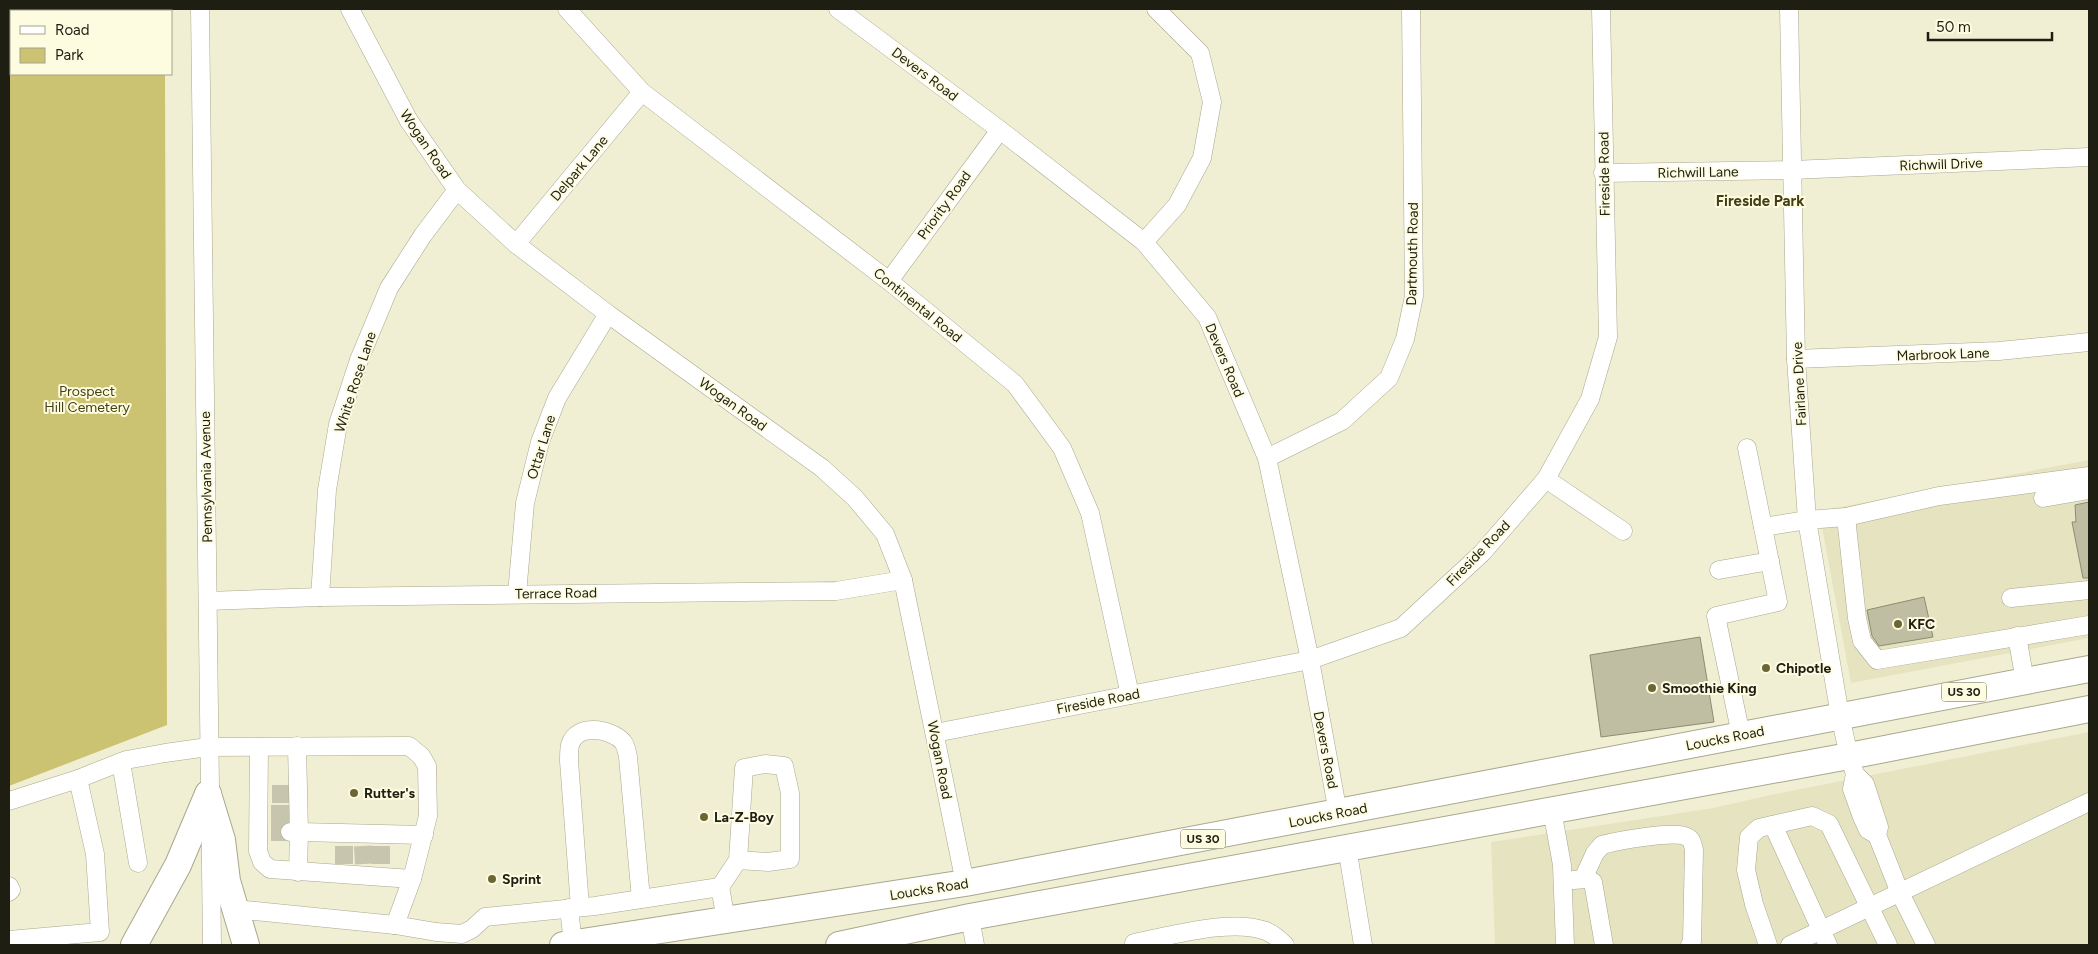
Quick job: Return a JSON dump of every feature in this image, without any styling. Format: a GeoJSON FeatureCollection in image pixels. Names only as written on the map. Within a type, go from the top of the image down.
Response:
{"type":"FeatureCollection","features":[{"type":"Feature","properties":{"kind":"highway","name":"Loucks Road"},"geometry":{"type":"LineString","coordinates":[[568,945],[965,883],[2089,669]]}},
{"type":"Feature","properties":{"kind":"highway"},"geometry":{"type":"LineString","coordinates":[[839,945],[970,917],[1552,810],[1852,765],[2089,709]]}},
{"type":"Feature","properties":{"kind":"highway"},"geometry":{"type":"LineString","coordinates":[[208,794],[222,840],[227,880],[246,945]]}},
{"type":"Feature","properties":{"kind":"highway"},"geometry":{"type":"LineString","coordinates":[[134,945],[178,865],[208,794]]}},
{"type":"Feature","properties":{"kind":"street","name":"Pennsylvania Avenue"},"geometry":{"type":"LineString","coordinates":[[200,9],[208,601],[208,794],[212,945]]}},
{"type":"Feature","properties":{"kind":"street","name":"Wogan Road"},"geometry":{"type":"LineString","coordinates":[[350,9],[409,121],[457,190],[516,244],[608,314],[822,468],[855,498],[885,534],[903,580],[965,883]]}},
{"type":"Feature","properties":{"kind":"street","name":"Continental Road"},"geometry":{"type":"LineString","coordinates":[[567,9],[642,92],[889,281],[1014,384],[1062,448],[1090,513],[1130,695]]}},
{"type":"Feature","properties":{"kind":"street","name":"Devers Road"},"geometry":{"type":"LineString","coordinates":[[838,9],[1000,130],[1144,242],[1207,317],[1267,458],[1310,660],[1338,813]]}},
{"type":"Feature","properties":{"kind":"street"},"geometry":{"type":"LineString","coordinates":[[1144,242],[1177,205],[1202,158],[1212,102],[1200,53],[1156,9]]}},
{"type":"Feature","properties":{"kind":"street","name":"Dartmouth Road"},"geometry":{"type":"LineString","coordinates":[[1267,458],[1342,421],[1389,378],[1405,339],[1414,296],[1411,9]]}},
{"type":"Feature","properties":{"kind":"street","name":"Fireside Road"},"geometry":{"type":"LineString","coordinates":[[935,733],[1310,660],[1402,628],[1482,553],[1546,479],[1590,399],[1608,337],[1601,9]]}},
{"type":"Feature","properties":{"kind":"street","name":"Fairlane Drive"},"geometry":{"type":"LineString","coordinates":[[1789,9],[1796,359],[1807,520],[1840,716],[1852,765],[1852,789],[1868,830],[1877,835],[1900,893],[1926,945]]}},
{"type":"Feature","properties":{"kind":"street","name":"Delpark Lane"},"geometry":{"type":"LineString","coordinates":[[516,244],[642,92]]}},
{"type":"Feature","properties":{"kind":"street","name":"Priority Road"},"geometry":{"type":"LineString","coordinates":[[889,281],[1000,130]]}},
{"type":"Feature","properties":{"kind":"street","name":"Richwill Drive"},"geometry":{"type":"LineString","coordinates":[[1792,170],[2089,158]]}},
{"type":"Feature","properties":{"kind":"street","name":"Richwill Lane"},"geometry":{"type":"LineString","coordinates":[[1604,173],[1792,170]]}},
{"type":"Feature","properties":{"kind":"street","name":"White Rose Lane"},"geometry":{"type":"LineString","coordinates":[[320,597],[327,490],[338,424],[359,360],[389,288],[423,235],[457,190]]}},
{"type":"Feature","properties":{"kind":"street","name":"Ottar Lane"},"geometry":{"type":"LineString","coordinates":[[517,594],[525,503],[540,442],[557,398],[608,314]]}},
{"type":"Feature","properties":{"kind":"street","name":"Marbrook Lane"},"geometry":{"type":"LineString","coordinates":[[1796,359],[1999,351],[2089,342]]}},
{"type":"Feature","properties":{"kind":"street"},"geometry":{"type":"LineString","coordinates":[[1741,735],[1716,616],[1778,602],[1748,448]]}},
{"type":"Feature","properties":{"kind":"street"},"geometry":{"type":"LineString","coordinates":[[1763,527],[1807,520],[1846,517],[1940,496],[2089,476]]}},
{"type":"Feature","properties":{"kind":"street"},"geometry":{"type":"LineString","coordinates":[[1546,479],[1624,531]]}},
{"type":"Feature","properties":{"kind":"street"},"geometry":{"type":"LineString","coordinates":[[2043,498],[2089,490]]}},
{"type":"Feature","properties":{"kind":"street"},"geometry":{"type":"LineString","coordinates":[[1846,517],[1857,618],[1862,641],[1877,660],[2089,625]]}},
{"type":"Feature","properties":{"kind":"street"},"geometry":{"type":"LineString","coordinates":[[1719,570],[1770,561]]}},
{"type":"Feature","properties":{"kind":"street","name":"Terrace Road"},"geometry":{"type":"LineString","coordinates":[[208,601],[320,597],[836,591],[903,580]]}},
{"type":"Feature","properties":{"kind":"street"},"geometry":{"type":"LineString","coordinates":[[2010,598],[2089,590]]}},
{"type":"Feature","properties":{"kind":"street"},"geometry":{"type":"LineString","coordinates":[[2017,636],[2025,681]]}},
{"type":"Feature","properties":{"kind":"street"},"geometry":{"type":"LineString","coordinates":[[568,945],[574,908],[569,761],[570,744],[580,733],[600,729],[614,734],[624,743],[628,757],[641,898]]}},
{"type":"Feature","properties":{"kind":"street"},"geometry":{"type":"LineString","coordinates":[[298,746],[294,814],[298,872]]}},
{"type":"Feature","properties":{"kind":"street"},"geometry":{"type":"LineString","coordinates":[[9,801],[121,762],[164,753],[208,748],[409,746],[420,756],[426,766],[428,816],[412,879],[395,925]]}},
{"type":"Feature","properties":{"kind":"street"},"geometry":{"type":"LineString","coordinates":[[259,747],[265,794],[265,832],[258,851],[262,862],[270,869],[298,872],[373,870],[412,879]]}},
{"type":"Feature","properties":{"kind":"street"},"geometry":{"type":"LineString","coordinates":[[121,762],[138,863]]}},
{"type":"Feature","properties":{"kind":"street"},"geometry":{"type":"LineString","coordinates":[[726,920],[720,887],[738,860],[744,768],[765,764],[784,766],[790,793],[790,860],[768,862],[738,860]]}},
{"type":"Feature","properties":{"kind":"street"},"geometry":{"type":"LineString","coordinates":[[9,940],[100,932],[95,854],[78,778]]}},
{"type":"Feature","properties":{"kind":"street"},"geometry":{"type":"LineString","coordinates":[[1790,945],[1824,938],[1869,907],[2089,802]]}},
{"type":"Feature","properties":{"kind":"street"},"geometry":{"type":"LineString","coordinates":[[1552,810],[1562,864],[1565,945]]}},
{"type":"Feature","properties":{"kind":"street"},"geometry":{"type":"LineString","coordinates":[[1768,945],[1754,904],[1746,870],[1749,837],[1759,828],[1812,816],[1829,824],[1888,945]]}},
{"type":"Feature","properties":{"kind":"street"},"geometry":{"type":"LineString","coordinates":[[1772,825],[1824,938]]}},
{"type":"Feature","properties":{"kind":"street"},"geometry":{"type":"LineString","coordinates":[[294,832],[344,840],[381,840],[424,835]]}},
{"type":"Feature","properties":{"kind":"street"},"geometry":{"type":"LineString","coordinates":[[1583,879],[1596,853],[1602,846],[1667,835],[1687,837],[1691,841],[1694,850],[1692,941],[1690,945]]}},
{"type":"Feature","properties":{"kind":"street"},"geometry":{"type":"LineString","coordinates":[[1347,847],[1363,945]]}},
{"type":"Feature","properties":{"kind":"street"},"geometry":{"type":"LineString","coordinates":[[1563,880],[1583,879],[1593,882],[1604,945]]}},
{"type":"Feature","properties":{"kind":"street"},"geometry":{"type":"LineString","coordinates":[[9,886],[11,890],[9,892]]}},
{"type":"Feature","properties":{"kind":"street"},"geometry":{"type":"LineString","coordinates":[[235,909],[395,925],[462,934],[472,929],[486,917],[574,908],[720,887]]}},
{"type":"Feature","properties":{"kind":"street"},"geometry":{"type":"LineString","coordinates":[[970,917],[975,945]]}},
{"type":"Feature","properties":{"kind":"street"},"geometry":{"type":"LineString","coordinates":[[1134,943],[1224,926],[1250,927],[1268,932],[1285,945]]}},
{"type":"Feature","properties":{"kind":"shaded area"},"geometry":{"type":"Polygon","coordinates":[[[2089,460],[2089,638],[1851,683],[1819,511],[2089,460]]]}},
{"type":"Feature","properties":{"kind":"shaded area"},"geometry":{"type":"Polygon","coordinates":[[[2089,732],[2089,945],[1495,945],[1491,842],[1713,808],[2089,732]]]}},
{"type":"Feature","properties":{"kind":"green space","name":"Prospect Hill Cemetery"},"geometry":{"type":"Polygon","coordinates":[[[9,9],[165,9],[10,10],[10,75],[165,75],[167,725],[9,786],[9,9]]]}},
{"type":"Feature","properties":{"kind":"building"},"geometry":{"type":"Polygon","coordinates":[[[2089,502],[2089,578],[2083,578],[2072,522],[2076,522],[2075,505],[2089,502]]]}},
{"type":"Feature","properties":{"kind":"building","name":"KFC"},"geometry":{"type":"Polygon","coordinates":[[[1924,597],[1933,637],[1879,646],[1872,636],[1867,610],[1924,597]]]}},
{"type":"Feature","properties":{"kind":"building","name":"Smoothie King"},"geometry":{"type":"Polygon","coordinates":[[[1700,637],[1714,722],[1601,737],[1590,655],[1700,637]]]}},
{"type":"Feature","properties":{"kind":"tunnel"},"geometry":{"type":"LineString","coordinates":[[272,794],[297,794]]}},
{"type":"Feature","properties":{"kind":"tunnel"},"geometry":{"type":"LineString","coordinates":[[271,814],[291,814]]}},
{"type":"Feature","properties":{"kind":"tunnel"},"geometry":{"type":"LineString","coordinates":[[271,832],[290,832]]}},
{"type":"Feature","properties":{"kind":"tunnel"},"geometry":{"type":"LineString","coordinates":[[344,846],[344,864]]}},
{"type":"Feature","properties":{"kind":"tunnel"},"geometry":{"type":"LineString","coordinates":[[363,846],[364,864]]}},
{"type":"Feature","properties":{"kind":"tunnel"},"geometry":{"type":"LineString","coordinates":[[381,846],[381,864]]}},
{"type":"Feature","properties":{"kind":"place","name":"KFC"},"geometry":{"type":"Point","coordinates":[1898,624]}},
{"type":"Feature","properties":{"kind":"place","name":"Chipotle"},"geometry":{"type":"Point","coordinates":[1766,668]}},
{"type":"Feature","properties":{"kind":"place","name":"Smoothie King"},"geometry":{"type":"Point","coordinates":[1652,688]}},
{"type":"Feature","properties":{"kind":"place","name":"Rutter's"},"geometry":{"type":"Point","coordinates":[354,793]}},
{"type":"Feature","properties":{"kind":"place","name":"La-Z-Boy"},"geometry":{"type":"Point","coordinates":[704,817]}},
{"type":"Feature","properties":{"kind":"place","name":"Sprint"},"geometry":{"type":"Point","coordinates":[492,879]}},
{"type":"Feature","properties":{"kind":"district","name":"Fireside Park"},"geometry":{"type":"Point","coordinates":[1760,201]}}]}
